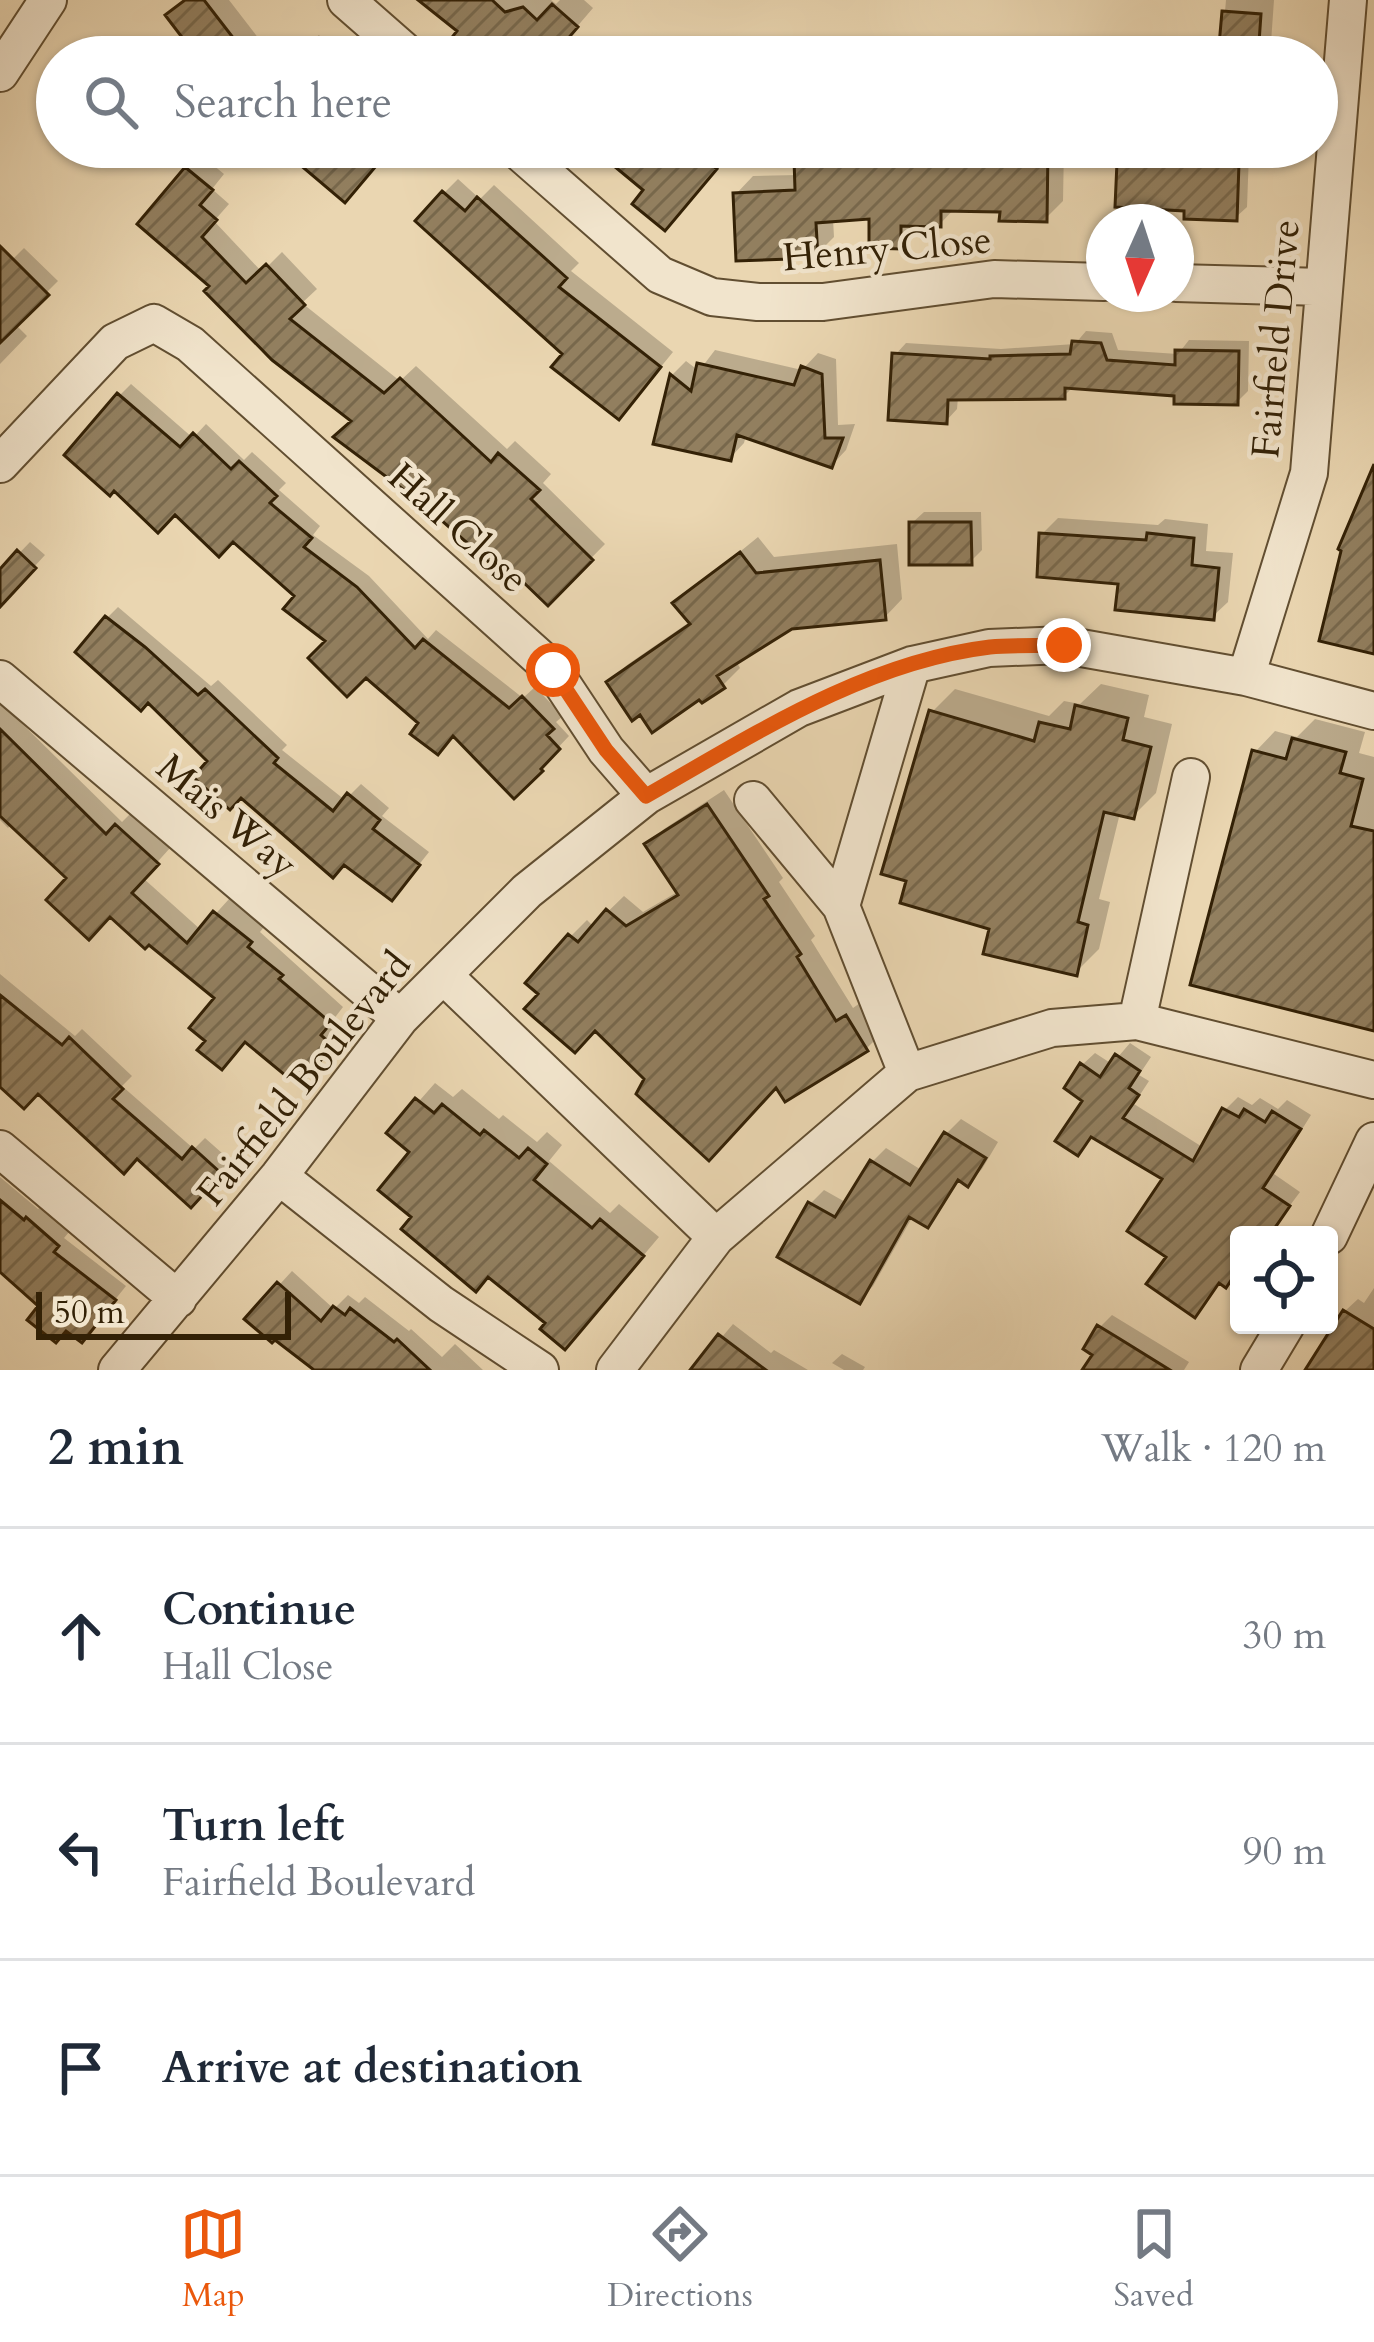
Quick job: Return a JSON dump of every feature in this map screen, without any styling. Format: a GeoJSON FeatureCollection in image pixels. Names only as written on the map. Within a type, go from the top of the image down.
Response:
{"type":"FeatureCollection","features":[{"type":"Feature","properties":{"kind":"street"},"geometry":{"type":"LineString","coordinates":[[0,73],[48,0]]}},
{"type":"Feature","properties":{"kind":"street"},"geometry":{"type":"LineString","coordinates":[[346,0],[387,36]]}},
{"type":"Feature","properties":{"kind":"street","name":"Fairfield Drive"},"geometry":{"type":"LineString","coordinates":[[1338,110],[1348,0]]}},
{"type":"Feature","properties":{"kind":"street","name":"Henry Close"},"geometry":{"type":"LineString","coordinates":[[538,168],[660,275],[712,297],[823,302],[994,279],[1086,282]]}},
{"type":"Feature","properties":{"kind":"street","name":"Fairfield Drive"},"geometry":{"type":"LineString","coordinates":[[1246,677],[1309,473],[1333,168]]}},
{"type":"Feature","properties":{"kind":"street"},"geometry":{"type":"LineString","coordinates":[[1194,284],[1322,287]]}},
{"type":"Feature","properties":{"kind":"street","name":"Hall Close"},"geometry":{"type":"LineString","coordinates":[[0,464],[115,342],[154,323],[190,344],[553,670],[606,750],[646,796]]}},
{"type":"Feature","properties":{"kind":"street","name":"Fairfield Boulevard"},"geometry":{"type":"LineString","coordinates":[[117,1370],[279,1176],[400,1018],[526,891],[646,796],[799,708],[913,665],[989,647],[1064,645],[1246,677],[1374,711]]}},
{"type":"Feature","properties":{"kind":"street"},"geometry":{"type":"LineString","coordinates":[[841,906],[913,665]]}},
{"type":"Feature","properties":{"kind":"street","name":"Mais Way"},"geometry":{"type":"LineString","coordinates":[[0,680],[400,1018]]}},
{"type":"Feature","properties":{"kind":"street"},"geometry":{"type":"LineString","coordinates":[[1136,1022],[1191,777]]}},
{"type":"Feature","properties":{"kind":"street"},"geometry":{"type":"LineString","coordinates":[[753,800],[841,906],[907,1073]]}},
{"type":"Feature","properties":{"kind":"street"},"geometry":{"type":"LineString","coordinates":[[442,975],[716,1237]]}},
{"type":"Feature","properties":{"kind":"street"},"geometry":{"type":"LineString","coordinates":[[615,1370],[716,1237],[907,1073],[1052,1028],[1136,1022],[1374,1080]]}},
{"type":"Feature","properties":{"kind":"street"},"geometry":{"type":"LineString","coordinates":[[1334,1226],[1374,1141]]}},
{"type":"Feature","properties":{"kind":"street"},"geometry":{"type":"LineString","coordinates":[[0,1149],[178,1298]]}},
{"type":"Feature","properties":{"kind":"street"},"geometry":{"type":"LineString","coordinates":[[279,1176],[441,1304],[540,1370]]}},
{"type":"Feature","properties":{"kind":"street"},"geometry":{"type":"LineString","coordinates":[[1259,1370],[1281,1334]]}},
{"type":"Feature","properties":{"kind":"building"},"geometry":{"type":"Polygon","coordinates":[[[185,0],[204,0],[232,36],[181,36],[165,15],[185,0]]]}},
{"type":"Feature","properties":{"kind":"building"},"geometry":{"type":"Polygon","coordinates":[[[418,0],[492,0],[505,12],[523,7],[537,20],[552,4],[578,27],[570,36],[453,36],[457,31],[418,0]]]}},
{"type":"Feature","properties":{"kind":"building"},"geometry":{"type":"Polygon","coordinates":[[[1222,11],[1261,14],[1259,36],[1220,36],[1222,11]]]}},
{"type":"Feature","properties":{"kind":"building"},"geometry":{"type":"Polygon","coordinates":[[[186,168],[213,190],[200,205],[217,220],[202,237],[246,283],[266,264],[305,305],[290,319],[384,393],[400,378],[491,462],[498,453],[540,490],[531,499],[593,560],[548,606],[496,556],[490,563],[424,505],[333,437],[351,421],[272,360],[204,291],[209,286],[137,224],[186,168]]]}},
{"type":"Feature","properties":{"kind":"building"},"geometry":{"type":"Polygon","coordinates":[[[304,168],[374,168],[345,203],[304,168]]]}},
{"type":"Feature","properties":{"kind":"building"},"geometry":{"type":"Polygon","coordinates":[[[616,168],[717,169],[665,231],[632,204],[643,190],[616,168]]]}},
{"type":"Feature","properties":{"kind":"building"},"geometry":{"type":"Polygon","coordinates":[[[794,168],[1048,168],[1047,222],[999,221],[1000,212],[941,211],[941,227],[901,226],[901,249],[869,248],[869,219],[816,223],[818,258],[736,261],[733,193],[795,190],[794,168]]]}},
{"type":"Feature","properties":{"kind":"building"},"geometry":{"type":"Polygon","coordinates":[[[1117,168],[1239,168],[1237,221],[1194,219],[1194,204],[1115,204],[1117,168]]]}},
{"type":"Feature","properties":{"kind":"building"},"geometry":{"type":"Polygon","coordinates":[[[442,191],[465,211],[477,197],[567,278],[559,287],[661,367],[619,420],[551,367],[562,354],[415,221],[442,191]]]}},
{"type":"Feature","properties":{"kind":"building"},"geometry":{"type":"Polygon","coordinates":[[[0,246],[49,295],[0,343],[0,246]]]}},
{"type":"Feature","properties":{"kind":"building"},"geometry":{"type":"Polygon","coordinates":[[[1072,341],[1101,343],[1107,360],[1175,365],[1175,350],[1239,351],[1238,405],[1174,404],[1174,396],[1065,388],[1065,399],[948,400],[947,424],[888,420],[892,353],[990,359],[1070,354],[1072,341]]]}},
{"type":"Feature","properties":{"kind":"building"},"geometry":{"type":"Polygon","coordinates":[[[697,363],[794,385],[801,366],[822,374],[825,438],[843,438],[832,468],[737,435],[731,461],[653,444],[670,374],[691,391],[697,363]]]}},
{"type":"Feature","properties":{"kind":"building"},"geometry":{"type":"Polygon","coordinates":[[[117,393],[180,447],[193,433],[231,469],[239,461],[277,496],[270,503],[312,538],[304,547],[357,587],[415,648],[423,639],[509,708],[522,696],[554,729],[547,735],[560,749],[543,771],[514,799],[453,736],[438,755],[410,734],[418,723],[366,678],[347,697],[308,658],[325,641],[283,609],[294,596],[233,542],[219,557],[175,515],[158,533],[114,491],[110,496],[64,455],[117,393]]]}},
{"type":"Feature","properties":{"kind":"building"},"geometry":{"type":"Polygon","coordinates":[[[1374,464],[1374,654],[1319,641],[1338,549],[1374,464]]]}},
{"type":"Feature","properties":{"kind":"building"},"geometry":{"type":"Polygon","coordinates":[[[909,522],[971,522],[972,565],[909,565],[909,522]]]}},
{"type":"Feature","properties":{"kind":"building"},"geometry":{"type":"Polygon","coordinates":[[[1039,533],[1194,538],[1192,565],[1219,568],[1214,620],[1115,610],[1118,584],[1037,577],[1039,533]]]}},
{"type":"Feature","properties":{"kind":"building"},"geometry":{"type":"Polygon","coordinates":[[[17,550],[36,568],[0,607],[0,569],[17,550]]]}},
{"type":"Feature","properties":{"kind":"building"},"geometry":{"type":"Polygon","coordinates":[[[740,552],[756,573],[880,560],[886,620],[792,629],[717,676],[725,688],[652,733],[640,715],[632,721],[606,682],[690,624],[672,603],[740,552]]]}},
{"type":"Feature","properties":{"kind":"building"},"geometry":{"type":"Polygon","coordinates":[[[105,616],[198,695],[205,689],[278,758],[274,763],[333,811],[347,793],[380,820],[373,829],[420,865],[392,901],[344,865],[333,878],[241,798],[230,810],[193,777],[207,761],[148,703],[141,711],[75,652],[105,616]]]}},
{"type":"Feature","properties":{"kind":"building"},"geometry":{"type":"Polygon","coordinates":[[[1075,705],[1128,718],[1123,740],[1151,747],[1134,819],[1104,812],[1078,922],[1088,925],[1077,976],[983,954],[989,929],[900,903],[906,881],[881,874],[929,710],[1034,741],[1039,722],[1070,729],[1075,705]]]}},
{"type":"Feature","properties":{"kind":"building"},"geometry":{"type":"Polygon","coordinates":[[[0,729],[106,834],[115,824],[159,864],[132,893],[187,943],[213,911],[252,942],[248,947],[283,975],[279,979],[331,1023],[321,1035],[333,1046],[305,1079],[293,1068],[286,1076],[245,1042],[222,1070],[197,1050],[205,1041],[189,1028],[214,998],[149,945],[145,949],[110,917],[89,940],[46,900],[66,878],[0,816],[0,729]]]}},
{"type":"Feature","properties":{"kind":"building"},"geometry":{"type":"Polygon","coordinates":[[[1292,738],[1346,752],[1340,773],[1363,779],[1351,826],[1374,831],[1374,1031],[1190,985],[1252,750],[1286,759],[1292,738]]]}},
{"type":"Feature","properties":{"kind":"building"},"geometry":{"type":"Polygon","coordinates":[[[707,804],[769,896],[764,899],[801,954],[797,957],[836,1021],[846,1015],[868,1051],[785,1102],[776,1088],[709,1161],[636,1094],[644,1079],[595,1031],[575,1053],[524,1009],[538,994],[525,983],[568,934],[578,942],[606,909],[626,926],[678,895],[644,844],[707,804]]]}},
{"type":"Feature","properties":{"kind":"building"},"geometry":{"type":"Polygon","coordinates":[[[0,995],[62,1045],[69,1037],[123,1089],[113,1099],[182,1159],[192,1147],[222,1174],[191,1208],[137,1159],[124,1174],[38,1094],[24,1109],[0,1087],[0,995]]]}},
{"type":"Feature","properties":{"kind":"building"},"geometry":{"type":"Polygon","coordinates":[[[1115,1054],[1140,1071],[1129,1088],[1139,1095],[1123,1118],[1193,1161],[1222,1108],[1239,1117],[1244,1109],[1265,1122],[1272,1111],[1301,1129],[1263,1188],[1290,1206],[1276,1226],[1230,1226],[1230,1282],[1226,1288],[1219,1283],[1195,1318],[1146,1284],[1166,1257],[1127,1231],[1162,1179],[1091,1137],[1078,1156],[1055,1141],[1082,1101],[1064,1088],[1080,1063],[1100,1077],[1115,1054]]]}},
{"type":"Feature","properties":{"kind":"building"},"geometry":{"type":"Polygon","coordinates":[[[415,1098],[434,1113],[442,1104],[519,1158],[528,1148],[547,1164],[534,1180],[592,1228],[600,1219],[644,1256],[565,1350],[540,1329],[545,1323],[488,1277],[476,1292],[401,1229],[411,1217],[378,1190],[409,1152],[386,1133],[415,1098]]]}},
{"type":"Feature","properties":{"kind":"building"},"geometry":{"type":"Polygon","coordinates":[[[944,1132],[986,1158],[968,1187],[958,1180],[928,1228],[909,1217],[860,1304],[777,1257],[808,1202],[835,1217],[870,1160],[910,1185],[944,1132]]]}},
{"type":"Feature","properties":{"kind":"building"},"geometry":{"type":"Polygon","coordinates":[[[0,1200],[59,1246],[54,1252],[116,1300],[82,1343],[66,1331],[56,1343],[27,1320],[38,1306],[0,1272],[0,1200]]]}},
{"type":"Feature","properties":{"kind":"building"},"geometry":{"type":"Polygon","coordinates":[[[277,1282],[321,1321],[333,1306],[345,1315],[350,1308],[394,1342],[397,1339],[430,1370],[314,1370],[244,1319],[277,1282]]]}},
{"type":"Feature","properties":{"kind":"building"},"geometry":{"type":"Polygon","coordinates":[[[1343,1310],[1374,1329],[1374,1370],[1305,1370],[1328,1334],[1338,1334],[1343,1310]]]}},
{"type":"Feature","properties":{"kind":"building"},"geometry":{"type":"Polygon","coordinates":[[[1097,1325],[1170,1370],[1082,1370],[1092,1355],[1083,1349],[1097,1325]]]}},
{"type":"Feature","properties":{"kind":"building"},"geometry":{"type":"Polygon","coordinates":[[[718,1334],[766,1370],[690,1370],[718,1334]]]}},
{"type":"Feature","properties":{"kind":"route"},"geometry":{"type":"LineString","coordinates":[[553,670],[606,750],[646,796],[799,708],[913,665],[989,647],[1064,645]]}}]}
